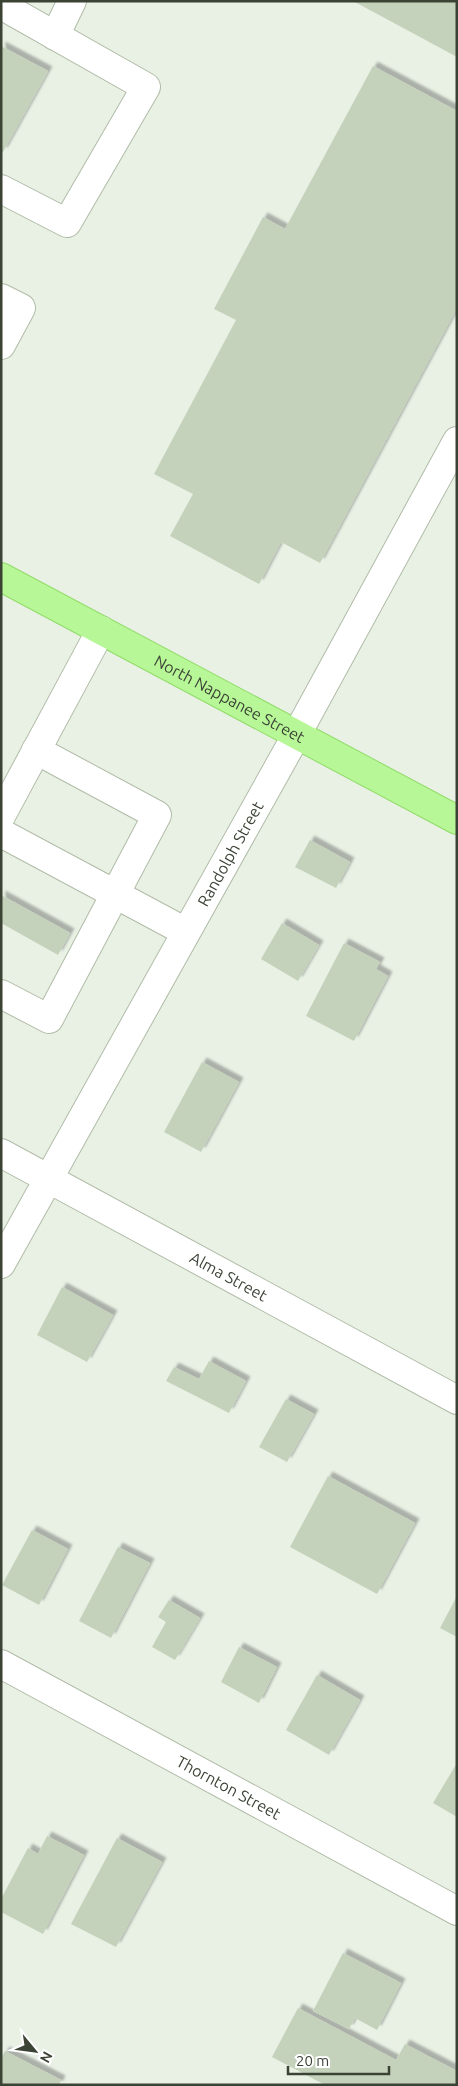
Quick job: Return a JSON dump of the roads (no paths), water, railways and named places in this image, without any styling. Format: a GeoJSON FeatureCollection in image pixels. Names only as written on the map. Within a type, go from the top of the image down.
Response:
{"type":"FeatureCollection","features":[{"type":"Feature","properties":{"kind":"main road","name":"North Nappanee Street"},"geometry":{"type":"LineString","coordinates":[[1,577],[457,820]]}},
{"type":"Feature","properties":{"kind":"street"},"geometry":{"type":"LineString","coordinates":[[55,36],[72,1]]}},
{"type":"Feature","properties":{"kind":"street"},"geometry":{"type":"LineString","coordinates":[[1,5],[146,87],[67,223],[1,189]]}},
{"type":"Feature","properties":{"kind":"street"},"geometry":{"type":"LineString","coordinates":[[1,298],[21,308],[1,345]]}},
{"type":"Feature","properties":{"kind":"street","name":"Randolph Street"},"geometry":{"type":"LineString","coordinates":[[1,1264],[297,734],[457,441]]}},
{"type":"Feature","properties":{"kind":"street"},"geometry":{"type":"LineString","coordinates":[[1,816],[101,630]]}},
{"type":"Feature","properties":{"kind":"street"},"geometry":{"type":"LineString","coordinates":[[1,994],[50,1019],[157,815],[36,750]]}},
{"type":"Feature","properties":{"kind":"street"},"geometry":{"type":"LineString","coordinates":[[1,833],[186,932]]}},
{"type":"Feature","properties":{"kind":"street","name":"Alma Street"},"geometry":{"type":"LineString","coordinates":[[1,1153],[457,1400]]}},
{"type":"Feature","properties":{"kind":"street","name":"Thornton Street"},"geometry":{"type":"LineString","coordinates":[[1,1664],[457,1911]]}}]}
